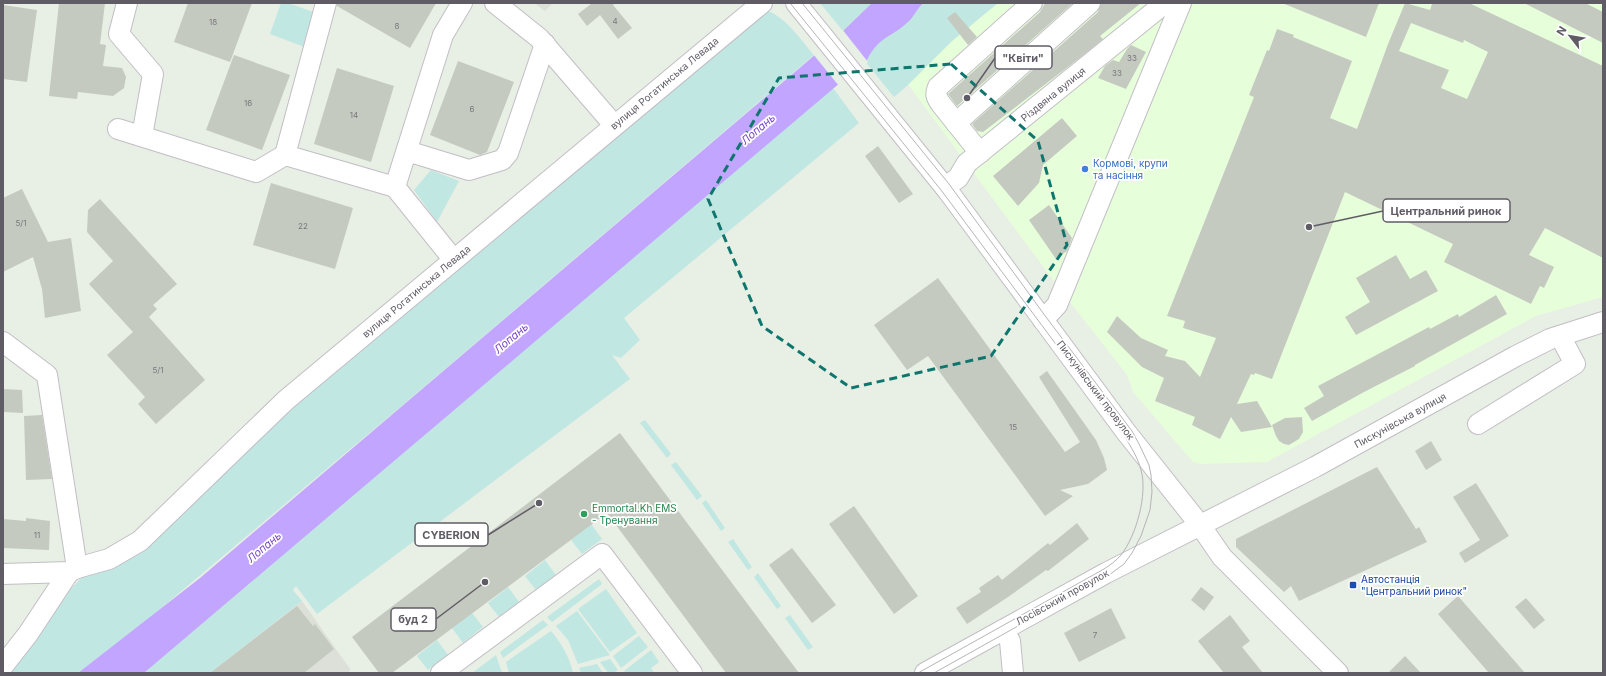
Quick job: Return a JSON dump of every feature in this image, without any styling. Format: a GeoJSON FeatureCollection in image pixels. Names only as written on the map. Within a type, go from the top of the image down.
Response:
{"type":"FeatureCollection","features":[{"type":"Feature","properties":{"kind":"street"},"geometry":{"type":"LineString","coordinates":[[127,3],[119,34],[153,74],[142,136]]}},
{"type":"Feature","properties":{"kind":"street"},"geometry":{"type":"LineString","coordinates":[[118,129],[256,172],[285,155],[326,3]]}},
{"type":"Feature","properties":{"kind":"street"},"geometry":{"type":"LineString","coordinates":[[395,187],[443,35],[462,3]]}},
{"type":"Feature","properties":{"kind":"street"},"geometry":{"type":"LineString","coordinates":[[495,3],[545,44],[614,125]]}},
{"type":"Feature","properties":{"kind":"street","name":"вулиця Рогатинська Левада"},"geometry":{"type":"LineString","coordinates":[[3,574],[73,570],[109,559],[140,541],[286,400],[453,259],[762,3]]}},
{"type":"Feature","properties":{"kind":"street"},"geometry":{"type":"LineString","coordinates":[[980,153],[937,99],[936,93],[938,87],[1032,3]]}},
{"type":"Feature","properties":{"kind":"street"},"geometry":{"type":"LineString","coordinates":[[956,123],[1090,3]]}},
{"type":"Feature","properties":{"kind":"street","name":"Різдвяна вулиця"},"geometry":{"type":"LineString","coordinates":[[945,187],[958,178],[967,163],[1164,3]]}},
{"type":"Feature","properties":{"kind":"street"},"geometry":{"type":"LineString","coordinates":[[1043,320],[1057,305],[1181,3]]}},
{"type":"Feature","properties":{"kind":"street","name":"Пискунівський провулок"},"geometry":{"type":"LineString","coordinates":[[801,9],[945,187],[1126,432],[1200,525],[1222,557],[1338,673]]}},
{"type":"Feature","properties":{"kind":"street"},"geometry":{"type":"LineString","coordinates":[[407,150],[469,170],[502,160],[508,153],[545,44]]}},
{"type":"Feature","properties":{"kind":"street"},"geometry":{"type":"LineString","coordinates":[[285,155],[395,187],[453,259]]}},
{"type":"Feature","properties":{"kind":"street","name":"Пискунівська вулиця"},"geometry":{"type":"LineString","coordinates":[[1200,525],[1315,468],[1516,356],[1560,336],[1603,322]]}},
{"type":"Feature","properties":{"kind":"street"},"geometry":{"type":"LineString","coordinates":[[1478,424],[1575,364],[1560,336]]}},
{"type":"Feature","properties":{"kind":"street"},"geometry":{"type":"LineString","coordinates":[[3,342],[47,375],[73,570],[28,634],[3,666]]}},
{"type":"Feature","properties":{"kind":"street","name":"Лосівський провулок"},"geometry":{"type":"LineString","coordinates":[[925,673],[1106,573],[1200,525]]}},
{"type":"Feature","properties":{"kind":"street"},"geometry":{"type":"LineString","coordinates":[[441,673],[602,554],[692,673]]}},
{"type":"Feature","properties":{"kind":"street"},"geometry":{"type":"LineString","coordinates":[[1003,630],[1010,641],[1013,673]]}},
{"type":"Feature","properties":{"kind":"highlighted area"},"geometry":{"type":"Polygon","coordinates":[[[951,64],[1038,141],[1067,245],[991,356],[851,388],[762,326],[708,199],[779,78],[951,64]]]}},
{"type":"Feature","properties":{"kind":"shaded area"},"geometry":{"type":"Polygon","coordinates":[[[281,3],[288,3],[319,14],[307,48],[270,34],[281,3]]]}},
{"type":"Feature","properties":{"kind":"shaded area"},"geometry":{"type":"Polygon","coordinates":[[[534,3],[553,3],[545,11],[534,3]]]}},
{"type":"Feature","properties":{"kind":"shaded area"},"geometry":{"type":"Polygon","coordinates":[[[820,3],[872,3],[843,31],[820,3]]]}},
{"type":"Feature","properties":{"kind":"shaded area"},"geometry":{"type":"Polygon","coordinates":[[[924,3],[998,3],[952,41],[894,97],[864,60],[881,40],[908,22],[924,3]]]}},
{"type":"Feature","properties":{"kind":"shaded area"},"geometry":{"type":"Polygon","coordinates":[[[996,3],[1603,3],[1603,297],[1536,316],[1267,462],[1201,464],[1193,462],[1133,392],[1127,375],[1062,292],[907,83],[968,26],[996,3]]]}},
{"type":"Feature","properties":{"kind":"shaded area"},"geometry":{"type":"Polygon","coordinates":[[[766,10],[787,24],[814,55],[411,398],[153,615],[78,673],[3,673],[46,615],[89,570],[255,437],[766,10]]]}},
{"type":"Feature","properties":{"kind":"shaded area"},"geometry":{"type":"Polygon","coordinates":[[[833,88],[859,123],[624,318],[640,340],[621,358],[612,355],[630,379],[317,614],[296,586],[293,590],[302,601],[210,673],[144,673],[833,88]]]}},
{"type":"Feature","properties":{"kind":"shaded area"},"geometry":{"type":"Polygon","coordinates":[[[431,170],[459,181],[437,222],[414,190],[431,170]]]}},
{"type":"Feature","properties":{"kind":"shaded area"},"geometry":{"type":"Polygon","coordinates":[[[645,420],[671,454],[667,458],[640,423],[645,420]]]}},
{"type":"Feature","properties":{"kind":"shaded area"},"geometry":{"type":"Polygon","coordinates":[[[676,462],[702,496],[697,500],[671,465],[676,462]]]}},
{"type":"Feature","properties":{"kind":"shaded area"},"geometry":{"type":"Polygon","coordinates":[[[706,500],[725,528],[721,531],[702,503],[706,500]]]}},
{"type":"Feature","properties":{"kind":"shaded area"},"geometry":{"type":"Polygon","coordinates":[[[591,524],[602,539],[582,554],[571,540],[591,524]]]}},
{"type":"Feature","properties":{"kind":"shaded area"},"geometry":{"type":"Polygon","coordinates":[[[733,539],[752,567],[748,570],[728,542],[733,539]]]}},
{"type":"Feature","properties":{"kind":"shaded area"},"geometry":{"type":"Polygon","coordinates":[[[545,560],[556,575],[536,590],[525,576],[545,560]]]}},
{"type":"Feature","properties":{"kind":"shaded area"},"geometry":{"type":"Polygon","coordinates":[[[758,573],[781,606],[777,609],[754,577],[758,573]]]}},
{"type":"Feature","properties":{"kind":"shaded area"},"geometry":{"type":"Polygon","coordinates":[[[599,579],[602,584],[552,622],[547,617],[599,579]]]}},
{"type":"Feature","properties":{"kind":"shaded area"},"geometry":{"type":"Polygon","coordinates":[[[508,587],[519,602],[499,617],[488,603],[508,587]]]}},
{"type":"Feature","properties":{"kind":"shaded area"},"geometry":{"type":"Polygon","coordinates":[[[606,589],[637,633],[610,652],[578,609],[606,589]]]}},
{"type":"Feature","properties":{"kind":"shaded area"},"geometry":{"type":"Polygon","coordinates":[[[302,601],[350,669],[349,673],[210,673],[302,601]]]}},
{"type":"Feature","properties":{"kind":"shaded area"},"geometry":{"type":"Polygon","coordinates":[[[577,611],[610,655],[578,664],[568,640],[556,626],[577,611]]]}},
{"type":"Feature","properties":{"kind":"shaded area"},"geometry":{"type":"Polygon","coordinates":[[[472,613],[483,627],[463,643],[452,628],[472,613]]]}},
{"type":"Feature","properties":{"kind":"shaded area"},"geometry":{"type":"Polygon","coordinates":[[[790,615],[813,647],[808,650],[785,618],[790,615]]]}},
{"type":"Feature","properties":{"kind":"shaded area"},"geometry":{"type":"Polygon","coordinates":[[[543,620],[548,625],[503,658],[500,652],[543,620]]]}},
{"type":"Feature","properties":{"kind":"shaded area"},"geometry":{"type":"Polygon","coordinates":[[[551,631],[565,650],[573,673],[509,673],[506,662],[551,631]]]}},
{"type":"Feature","properties":{"kind":"shaded area"},"geometry":{"type":"Polygon","coordinates":[[[639,636],[648,647],[621,668],[613,656],[639,636]]]}},
{"type":"Feature","properties":{"kind":"shaded area"},"geometry":{"type":"Polygon","coordinates":[[[437,640],[448,655],[428,670],[417,656],[437,640]]]}},
{"type":"Feature","properties":{"kind":"shaded area"},"geometry":{"type":"Polygon","coordinates":[[[651,650],[659,662],[651,668],[654,673],[626,673],[624,671],[651,650]]]}},
{"type":"Feature","properties":{"kind":"shaded area"},"geometry":{"type":"Polygon","coordinates":[[[496,655],[502,673],[472,673],[496,655]]]}},
{"type":"Feature","properties":{"kind":"shaded area"},"geometry":{"type":"Polygon","coordinates":[[[610,659],[618,670],[613,673],[608,673],[600,662],[610,659]]]}},
{"type":"Feature","properties":{"kind":"shaded area"},"geometry":{"type":"Polygon","coordinates":[[[597,664],[603,673],[581,673],[579,668],[597,664]]]}},
{"type":"Feature","properties":{"kind":"water","name":"Лопань"},"geometry":{"type":"Polygon","coordinates":[[[872,3],[924,3],[919,7],[908,22],[876,46],[867,60],[144,673],[78,673],[200,578],[843,31],[872,3]]]}},
{"type":"Feature","properties":{"kind":"pier"},"geometry":{"type":"Polygon","coordinates":[[[842,29],[868,62],[839,86],[813,54],[842,29]]]}},
{"type":"Feature","properties":{"kind":"building"},"geometry":{"type":"Polygon","coordinates":[[[59,3],[105,3],[100,44],[106,45],[103,66],[122,68],[126,77],[124,88],[113,96],[78,92],[77,99],[49,96],[59,3]]]}},
{"type":"Feature","properties":{"kind":"building"},"geometry":{"type":"Polygon","coordinates":[[[188,3],[252,3],[230,62],[174,42],[188,3]]]}},
{"type":"Feature","properties":{"kind":"building"},"geometry":{"type":"Polygon","coordinates":[[[337,3],[436,3],[410,48],[337,6],[337,3]]]}},
{"type":"Feature","properties":{"kind":"building"},"geometry":{"type":"Polygon","coordinates":[[[590,3],[616,3],[613,5],[632,28],[618,39],[600,15],[587,26],[578,14],[591,4],[590,3]]]}},
{"type":"Feature","properties":{"kind":"building"},"geometry":{"type":"Polygon","coordinates":[[[1045,3],[1073,3],[957,106],[948,94],[1040,12],[1045,3]]]}},
{"type":"Feature","properties":{"kind":"building"},"geometry":{"type":"Polygon","coordinates":[[[1101,3],[1141,3],[1100,36],[1103,39],[1082,56],[983,132],[977,131],[972,124],[1098,12],[1101,3]]]}},
{"type":"Feature","properties":{"kind":"building"},"geometry":{"type":"Polygon","coordinates":[[[1282,3],[1379,3],[1366,37],[1282,3]]]}},
{"type":"Feature","properties":{"kind":"building"},"geometry":{"type":"Polygon","coordinates":[[[1405,3],[1430,10],[1432,4],[1436,3],[1469,3],[1603,66],[1603,258],[1545,228],[1529,255],[1554,267],[1544,288],[1540,286],[1531,304],[1444,262],[1453,244],[1345,192],[1272,379],[1255,373],[1254,375],[1251,374],[1237,404],[1257,401],[1272,427],[1241,432],[1231,417],[1220,439],[1192,425],[1195,417],[1155,401],[1164,378],[1142,367],[1107,332],[1117,316],[1141,338],[1168,350],[1165,356],[1185,361],[1200,377],[1216,338],[1183,328],[1185,321],[1167,316],[1254,97],[1249,95],[1267,50],[1269,51],[1277,29],[1352,61],[1330,118],[1357,129],[1388,44],[1405,3]],[[1411,23],[1399,51],[1449,70],[1441,88],[1467,99],[1488,52],[1464,40],[1463,43],[1411,23]]]}},
{"type":"Feature","properties":{"kind":"building"},"geometry":{"type":"Polygon","coordinates":[[[1524,3],[1585,3],[1603,12],[1603,43],[1524,3]]]}},
{"type":"Feature","properties":{"kind":"building"},"geometry":{"type":"Polygon","coordinates":[[[3,5],[37,10],[27,82],[3,79],[3,5]]]}},
{"type":"Feature","properties":{"kind":"building"},"geometry":{"type":"Polygon","coordinates":[[[955,12],[977,37],[968,45],[947,18],[955,12]]]}},
{"type":"Feature","properties":{"kind":"building"},"geometry":{"type":"Polygon","coordinates":[[[1131,45],[1146,52],[1126,89],[1098,78],[1105,66],[1113,60],[1119,62],[1131,45]]]}},
{"type":"Feature","properties":{"kind":"building"},"geometry":{"type":"Polygon","coordinates":[[[234,55],[290,75],[262,150],[206,130],[234,55]]]}},
{"type":"Feature","properties":{"kind":"building"},"geometry":{"type":"Polygon","coordinates":[[[458,61],[514,82],[487,152],[480,155],[430,135],[458,61]]]}},
{"type":"Feature","properties":{"kind":"building"},"geometry":{"type":"Polygon","coordinates":[[[337,68],[394,86],[371,162],[314,144],[337,68]]]}},
{"type":"Feature","properties":{"kind":"building"},"geometry":{"type":"Polygon","coordinates":[[[1062,118],[1077,136],[1043,165],[1039,183],[1018,206],[993,176],[1062,118]]]}},
{"type":"Feature","properties":{"kind":"building"},"geometry":{"type":"Polygon","coordinates":[[[878,146],[913,194],[899,203],[865,156],[878,146]]]}},
{"type":"Feature","properties":{"kind":"building"},"geometry":{"type":"Polygon","coordinates":[[[271,183],[353,208],[335,269],[253,245],[271,183]]]}},
{"type":"Feature","properties":{"kind":"building"},"geometry":{"type":"Polygon","coordinates":[[[22,189],[48,242],[71,238],[81,311],[45,318],[42,289],[33,257],[3,272],[3,198],[22,189]]]}},
{"type":"Feature","properties":{"kind":"building"},"geometry":{"type":"Polygon","coordinates":[[[100,199],[177,284],[153,305],[157,309],[149,317],[205,380],[156,424],[138,404],[145,397],[107,355],[133,332],[89,284],[113,261],[87,232],[88,210],[100,199]]]}},
{"type":"Feature","properties":{"kind":"building"},"geometry":{"type":"Polygon","coordinates":[[[1049,205],[1072,238],[1067,251],[1056,259],[1029,220],[1049,205]]]}},
{"type":"Feature","properties":{"kind":"building"},"geometry":{"type":"Polygon","coordinates":[[[1396,255],[1410,279],[1426,270],[1438,291],[1356,335],[1345,317],[1370,302],[1356,278],[1396,255]]]}},
{"type":"Feature","properties":{"kind":"building"},"geometry":{"type":"Polygon","coordinates":[[[938,278],[1065,452],[1080,442],[1039,377],[1047,371],[1096,440],[1104,458],[1107,470],[1088,484],[1060,490],[1073,496],[1045,516],[928,356],[907,370],[874,325],[938,278]]]}},
{"type":"Feature","properties":{"kind":"building"},"geometry":{"type":"Polygon","coordinates":[[[1496,295],[1507,314],[1415,366],[1312,421],[1304,408],[1324,396],[1318,386],[1429,327],[1430,329],[1458,314],[1459,317],[1496,295]]]}},
{"type":"Feature","properties":{"kind":"building"},"geometry":{"type":"Polygon","coordinates":[[[3,389],[22,390],[23,413],[3,412],[3,389]]]}},
{"type":"Feature","properties":{"kind":"building"},"geometry":{"type":"Polygon","coordinates":[[[42,415],[52,479],[26,480],[24,416],[42,415]]]}},
{"type":"Feature","properties":{"kind":"building"},"geometry":{"type":"Polygon","coordinates":[[[1302,417],[1303,432],[1299,439],[1289,445],[1279,441],[1272,425],[1285,418],[1302,417]]]}},
{"type":"Feature","properties":{"kind":"building"},"geometry":{"type":"Polygon","coordinates":[[[620,433],[799,673],[726,673],[607,513],[392,673],[379,673],[352,637],[620,433]]]}},
{"type":"Feature","properties":{"kind":"building"},"geometry":{"type":"Polygon","coordinates":[[[1431,441],[1442,460],[1426,470],[1415,451],[1431,441]]]}},
{"type":"Feature","properties":{"kind":"building"},"geometry":{"type":"Polygon","coordinates":[[[1377,467],[1416,529],[1419,527],[1427,542],[1299,601],[1291,586],[1284,592],[1236,547],[1236,539],[1377,467]]]}},
{"type":"Feature","properties":{"kind":"building"},"geometry":{"type":"Polygon","coordinates":[[[1476,483],[1509,536],[1465,563],[1459,553],[1480,540],[1453,497],[1476,483]]]}},
{"type":"Feature","properties":{"kind":"building"},"geometry":{"type":"Polygon","coordinates":[[[854,506],[918,596],[894,614],[829,524],[854,506]]]}},
{"type":"Feature","properties":{"kind":"building"},"geometry":{"type":"Polygon","coordinates":[[[26,518],[50,521],[49,550],[3,548],[3,519],[26,521],[26,518]]]}},
{"type":"Feature","properties":{"kind":"building"},"geometry":{"type":"Polygon","coordinates":[[[1077,523],[1089,539],[1048,571],[1046,570],[967,624],[956,608],[981,592],[979,588],[998,575],[1002,580],[1048,543],[1050,545],[1077,523]]]}},
{"type":"Feature","properties":{"kind":"building"},"geometry":{"type":"Polygon","coordinates":[[[792,548],[836,605],[812,623],[769,565],[792,548]]]}},
{"type":"Feature","properties":{"kind":"building"},"geometry":{"type":"Polygon","coordinates":[[[1201,587],[1214,597],[1204,611],[1191,600],[1201,587]]]}},
{"type":"Feature","properties":{"kind":"building"},"geometry":{"type":"Polygon","coordinates":[[[1458,596],[1525,673],[1489,673],[1438,614],[1458,596]]]}},
{"type":"Feature","properties":{"kind":"building"},"geometry":{"type":"Polygon","coordinates":[[[1526,598],[1545,620],[1534,629],[1515,607],[1526,598]]]}},
{"type":"Feature","properties":{"kind":"building"},"geometry":{"type":"Polygon","coordinates":[[[297,606],[313,626],[315,624],[334,649],[304,673],[210,673],[297,606]]]}},
{"type":"Feature","properties":{"kind":"building"},"geometry":{"type":"Polygon","coordinates":[[[1111,608],[1126,638],[1079,662],[1064,633],[1111,608]]]}},
{"type":"Feature","properties":{"kind":"building"},"geometry":{"type":"Polygon","coordinates":[[[1230,615],[1250,641],[1242,647],[1263,673],[1224,673],[1198,641],[1230,615]]]}},
{"type":"Feature","properties":{"kind":"building"},"geometry":{"type":"Polygon","coordinates":[[[1405,656],[1421,673],[1388,673],[1405,656]]]}},
{"type":"Feature","properties":{"kind":"tram line"},"geometry":{"type":"LineString","coordinates":[[790,3],[941,190],[1125,437],[1140,466],[1143,480],[1142,502],[1136,526],[1126,547],[1117,559],[1104,569],[918,673]]}},
{"type":"Feature","properties":{"kind":"tram line"},"geometry":{"type":"LineString","coordinates":[[802,3],[949,184],[1046,317],[1132,431],[1149,465],[1151,475],[1152,492],[1150,510],[1141,536],[1124,564],[1109,575],[934,673]]}},
{"type":"Feature","properties":{"kind":"place","name":"\"Квіти\""},"geometry":{"type":"Point","coordinates":[967,98]}},
{"type":"Feature","properties":{"kind":"place","name":"Кормові, крупи та насіння"},"geometry":{"type":"Point","coordinates":[1085,169]}},
{"type":"Feature","properties":{"kind":"place","name":"Центральний ринок"},"geometry":{"type":"Point","coordinates":[1309,227]}},
{"type":"Feature","properties":{"kind":"place","name":"CYBERION"},"geometry":{"type":"Point","coordinates":[539,503]}},
{"type":"Feature","properties":{"kind":"place","name":"Emmortal.Kh EMS - Тренування"},"geometry":{"type":"Point","coordinates":[584,514]}},
{"type":"Feature","properties":{"kind":"place","name":"буд 2"},"geometry":{"type":"Point","coordinates":[485,582]}},
{"type":"Feature","properties":{"kind":"place","name":"Автостанція \"Центральний ринок\""},"geometry":{"type":"Point","coordinates":[1353,585]}}]}
